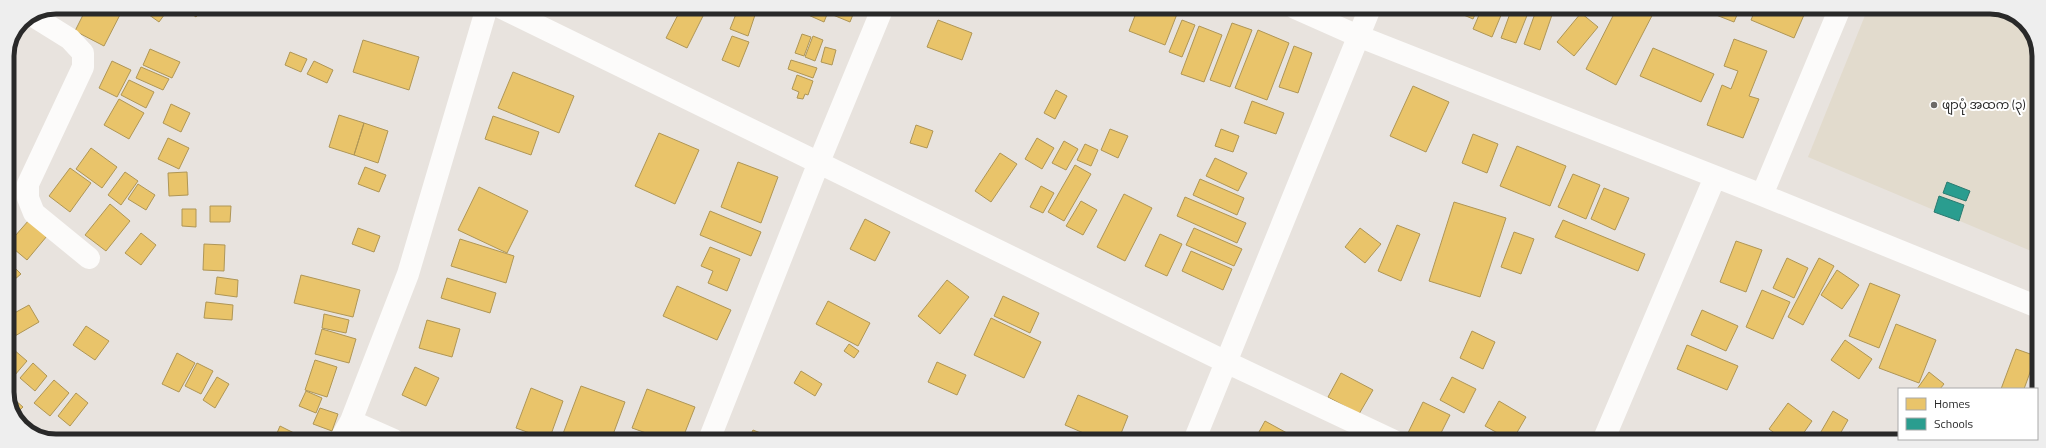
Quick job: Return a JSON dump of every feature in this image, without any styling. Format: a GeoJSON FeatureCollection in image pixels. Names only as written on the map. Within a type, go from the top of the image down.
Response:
{"type":"FeatureCollection","features":[{"type":"Feature","properties":{"kind":"street"},"geometry":{"type":"LineString","coordinates":[[343,434],[351,421],[408,274],[485,14]]}},
{"type":"Feature","properties":{"kind":"street"},"geometry":{"type":"LineString","coordinates":[[514,14],[1226,362],[1379,434]]}},
{"type":"Feature","properties":{"kind":"street"},"geometry":{"type":"LineString","coordinates":[[711,434],[819,162],[880,14]]}},
{"type":"Feature","properties":{"kind":"street"},"geometry":{"type":"LineString","coordinates":[[1308,14],[1358,36],[1762,195],[2032,305]]}},
{"type":"Feature","properties":{"kind":"street"},"geometry":{"type":"LineString","coordinates":[[1197,434],[1367,14]]}},
{"type":"Feature","properties":{"kind":"street"},"geometry":{"type":"LineString","coordinates":[[1762,195],[1837,14]]}},
{"type":"Feature","properties":{"kind":"street"},"geometry":{"type":"LineString","coordinates":[[37,19],[70,40],[83,53],[83,67],[28,184],[28,198],[34,213],[89,258]]}},
{"type":"Feature","properties":{"kind":"street"},"geometry":{"type":"LineString","coordinates":[[1607,434],[1715,177]]}},
{"type":"Feature","properties":{"kind":"street"},"geometry":{"type":"LineString","coordinates":[[351,421],[380,434]]}},
{"type":"Feature","properties":{"kind":"shaded area","name":"ဖျာပုံ အထက (၃)"},"geometry":{"type":"Polygon","coordinates":[[[1866,14],[1998,15],[2004,16],[2016,23],[2022,28],[2029,40],[2032,53],[2032,251],[1808,157],[1866,14]]]}},
{"type":"Feature","properties":{"kind":"building: Homes"},"geometry":{"type":"Polygon","coordinates":[[[84,14],[120,14],[104,46],[75,31],[84,14]]]}},
{"type":"Feature","properties":{"kind":"building: Homes"},"geometry":{"type":"Polygon","coordinates":[[[148,14],[165,14],[159,22],[148,14]]]}},
{"type":"Feature","properties":{"kind":"building: Homes"},"geometry":{"type":"Polygon","coordinates":[[[678,14],[704,14],[687,48],[666,38],[678,14]]]}},
{"type":"Feature","properties":{"kind":"building: Homes"},"geometry":{"type":"Polygon","coordinates":[[[736,14],[755,15],[748,36],[730,29],[736,14]]]}},
{"type":"Feature","properties":{"kind":"building: Homes"},"geometry":{"type":"Polygon","coordinates":[[[806,14],[827,14],[824,22],[806,14]]]}},
{"type":"Feature","properties":{"kind":"building: Homes"},"geometry":{"type":"Polygon","coordinates":[[[834,14],[853,14],[850,22],[834,14]]]}},
{"type":"Feature","properties":{"kind":"building: Homes"},"geometry":{"type":"Polygon","coordinates":[[[1136,14],[1177,14],[1165,45],[1129,31],[1136,14]]]}},
{"type":"Feature","properties":{"kind":"building: Homes"},"geometry":{"type":"Polygon","coordinates":[[[1461,14],[1475,14],[1473,19],[1461,14]]]}},
{"type":"Feature","properties":{"kind":"building: Homes"},"geometry":{"type":"Polygon","coordinates":[[[1479,14],[1502,14],[1492,37],[1473,29],[1479,14]]]}},
{"type":"Feature","properties":{"kind":"building: Homes"},"geometry":{"type":"Polygon","coordinates":[[[1510,14],[1528,14],[1516,43],[1501,38],[1510,14]]]}},
{"type":"Feature","properties":{"kind":"building: Homes"},"geometry":{"type":"Polygon","coordinates":[[[1535,14],[1552,14],[1540,50],[1524,44],[1535,14]]]}},
{"type":"Feature","properties":{"kind":"building: Homes"},"geometry":{"type":"Polygon","coordinates":[[[1580,14],[1582,14],[1598,27],[1574,56],[1557,42],[1580,14]]]}},
{"type":"Feature","properties":{"kind":"building: Homes"},"geometry":{"type":"Polygon","coordinates":[[[1614,14],[1653,14],[1616,85],[1586,69],[1614,14]]]}},
{"type":"Feature","properties":{"kind":"building: Homes"},"geometry":{"type":"Polygon","coordinates":[[[1714,14],[1737,14],[1734,22],[1714,14]]]}},
{"type":"Feature","properties":{"kind":"building: Homes"},"geometry":{"type":"Polygon","coordinates":[[[1754,14],[1804,14],[1794,38],[1751,20],[1754,14]]]}},
{"type":"Feature","properties":{"kind":"building: Homes"},"geometry":{"type":"Polygon","coordinates":[[[938,20],[972,33],[962,60],[927,47],[938,20]]]}},
{"type":"Feature","properties":{"kind":"building: Homes"},"geometry":{"type":"Polygon","coordinates":[[[1182,20],[1195,25],[1182,57],[1169,52],[1182,20]]]}},
{"type":"Feature","properties":{"kind":"building: Homes"},"geometry":{"type":"Polygon","coordinates":[[[1232,23],[1252,30],[1230,87],[1210,80],[1232,23]]]}},
{"type":"Feature","properties":{"kind":"building: Homes"},"geometry":{"type":"Polygon","coordinates":[[[1199,26],[1222,35],[1204,82],[1181,74],[1199,26]]]}},
{"type":"Feature","properties":{"kind":"building: Homes"},"geometry":{"type":"Polygon","coordinates":[[[1258,30],[1289,43],[1267,100],[1235,88],[1258,30]]]}},
{"type":"Feature","properties":{"kind":"building: Homes"},"geometry":{"type":"Polygon","coordinates":[[[802,34],[811,37],[804,56],[795,53],[802,34]]]}},
{"type":"Feature","properties":{"kind":"building: Homes"},"geometry":{"type":"Polygon","coordinates":[[[732,36],[749,42],[739,67],[722,60],[732,36]]]}},
{"type":"Feature","properties":{"kind":"building: Homes"},"geometry":{"type":"Polygon","coordinates":[[[813,36],[823,40],[815,61],[805,57],[813,36]]]}},
{"type":"Feature","properties":{"kind":"building: Homes"},"geometry":{"type":"Polygon","coordinates":[[[1734,39],[1767,51],[1749,96],[1759,99],[1743,138],[1707,125],[1722,85],[1731,89],[1738,71],[1724,66],[1734,39]]]}},
{"type":"Feature","properties":{"kind":"building: Homes"},"geometry":{"type":"Polygon","coordinates":[[[363,40],[419,57],[409,90],[353,72],[363,40]]]}},
{"type":"Feature","properties":{"kind":"building: Homes"},"geometry":{"type":"Polygon","coordinates":[[[1294,46],[1312,53],[1298,93],[1279,87],[1294,46]]]}},
{"type":"Feature","properties":{"kind":"building: Homes"},"geometry":{"type":"Polygon","coordinates":[[[825,47],[836,50],[832,65],[821,62],[825,47]]]}},
{"type":"Feature","properties":{"kind":"building: Homes"},"geometry":{"type":"Polygon","coordinates":[[[1653,48],[1714,74],[1701,102],[1640,76],[1653,48]]]}},
{"type":"Feature","properties":{"kind":"building: Homes"},"geometry":{"type":"Polygon","coordinates":[[[150,49],[180,62],[172,78],[143,65],[150,49]]]}},
{"type":"Feature","properties":{"kind":"building: Homes"},"geometry":{"type":"Polygon","coordinates":[[[290,52],[307,59],[301,72],[285,65],[290,52]]]}},
{"type":"Feature","properties":{"kind":"building: Homes"},"geometry":{"type":"Polygon","coordinates":[[[791,60],[817,68],[813,78],[788,69],[791,60]]]}},
{"type":"Feature","properties":{"kind":"building: Homes"},"geometry":{"type":"Polygon","coordinates":[[[112,61],[131,70],[117,97],[99,88],[112,61]]]}},
{"type":"Feature","properties":{"kind":"building: Homes"},"geometry":{"type":"Polygon","coordinates":[[[314,61],[333,70],[327,83],[307,74],[314,61]]]}},
{"type":"Feature","properties":{"kind":"building: Homes"},"geometry":{"type":"Polygon","coordinates":[[[141,67],[169,79],[163,90],[136,78],[141,67]]]}},
{"type":"Feature","properties":{"kind":"building: Homes"},"geometry":{"type":"Polygon","coordinates":[[[513,72],[574,96],[559,133],[498,108],[513,72]]]}},
{"type":"Feature","properties":{"kind":"building: Homes"},"geometry":{"type":"Polygon","coordinates":[[[797,75],[813,81],[808,95],[805,94],[803,99],[797,98],[799,92],[792,89],[797,75]]]}},
{"type":"Feature","properties":{"kind":"building: Homes"},"geometry":{"type":"Polygon","coordinates":[[[129,80],[154,92],[146,108],[121,95],[129,80]]]}},
{"type":"Feature","properties":{"kind":"building: Homes"},"geometry":{"type":"Polygon","coordinates":[[[1413,86],[1449,102],[1426,152],[1390,136],[1413,86]]]}},
{"type":"Feature","properties":{"kind":"building: Homes"},"geometry":{"type":"Polygon","coordinates":[[[1056,90],[1067,96],[1055,119],[1044,113],[1056,90]]]}},
{"type":"Feature","properties":{"kind":"building: Homes"},"geometry":{"type":"Polygon","coordinates":[[[119,99],[144,113],[129,139],[104,125],[119,99]]]}},
{"type":"Feature","properties":{"kind":"building: Homes"},"geometry":{"type":"Polygon","coordinates":[[[1252,101],[1284,113],[1276,134],[1244,123],[1252,101]]]}},
{"type":"Feature","properties":{"kind":"building: Homes"},"geometry":{"type":"Polygon","coordinates":[[[171,104],[190,113],[181,132],[163,123],[171,104]]]}},
{"type":"Feature","properties":{"kind":"building: Homes"},"geometry":{"type":"Polygon","coordinates":[[[339,115],[364,123],[354,155],[329,147],[339,115]]]}},
{"type":"Feature","properties":{"kind":"building: Homes"},"geometry":{"type":"Polygon","coordinates":[[[493,116],[539,132],[531,155],[485,139],[493,116]]]}},
{"type":"Feature","properties":{"kind":"building: Homes"},"geometry":{"type":"Polygon","coordinates":[[[364,123],[388,131],[378,163],[354,155],[364,123]]]}},
{"type":"Feature","properties":{"kind":"building: Homes"},"geometry":{"type":"Polygon","coordinates":[[[916,125],[933,131],[927,148],[910,143],[916,125]]]}},
{"type":"Feature","properties":{"kind":"building: Homes"},"geometry":{"type":"Polygon","coordinates":[[[1110,129],[1128,136],[1118,158],[1101,150],[1110,129]]]}},
{"type":"Feature","properties":{"kind":"building: Homes"},"geometry":{"type":"Polygon","coordinates":[[[1221,129],[1239,136],[1233,152],[1215,146],[1221,129]]]}},
{"type":"Feature","properties":{"kind":"building: Homes"},"geometry":{"type":"Polygon","coordinates":[[[659,133],[699,150],[675,204],[635,186],[659,133]]]}},
{"type":"Feature","properties":{"kind":"building: Homes"},"geometry":{"type":"Polygon","coordinates":[[[1473,134],[1498,144],[1487,173],[1462,163],[1473,134]]]}},
{"type":"Feature","properties":{"kind":"building: Homes"},"geometry":{"type":"Polygon","coordinates":[[[168,138],[189,148],[179,169],[158,159],[168,138]]]}},
{"type":"Feature","properties":{"kind":"building: Homes"},"geometry":{"type":"Polygon","coordinates":[[[1037,138],[1054,148],[1042,169],[1025,159],[1037,138]]]}},
{"type":"Feature","properties":{"kind":"building: Homes"},"geometry":{"type":"Polygon","coordinates":[[[1064,141],[1078,149],[1066,170],[1052,163],[1064,141]]]}},
{"type":"Feature","properties":{"kind":"building: Homes"},"geometry":{"type":"Polygon","coordinates":[[[1085,144],[1098,150],[1091,166],[1077,160],[1085,144]]]}},
{"type":"Feature","properties":{"kind":"building: Homes"},"geometry":{"type":"Polygon","coordinates":[[[1517,146],[1566,166],[1550,206],[1500,186],[1517,146]]]}},
{"type":"Feature","properties":{"kind":"building: Homes"},"geometry":{"type":"Polygon","coordinates":[[[91,148],[117,167],[102,188],[76,169],[91,148]]]}},
{"type":"Feature","properties":{"kind":"building: Homes"},"geometry":{"type":"Polygon","coordinates":[[[1000,153],[1017,164],[991,202],[975,191],[1000,153]]]}},
{"type":"Feature","properties":{"kind":"building: Homes"},"geometry":{"type":"Polygon","coordinates":[[[1215,158],[1247,173],[1238,191],[1206,176],[1215,158]]]}},
{"type":"Feature","properties":{"kind":"building: Homes"},"geometry":{"type":"Polygon","coordinates":[[[738,162],[778,177],[761,223],[721,207],[738,162]]]}},
{"type":"Feature","properties":{"kind":"building: Homes"},"geometry":{"type":"Polygon","coordinates":[[[1075,165],[1091,174],[1064,221],[1048,212],[1075,165]]]}},
{"type":"Feature","properties":{"kind":"building: Homes"},"geometry":{"type":"Polygon","coordinates":[[[365,167],[386,175],[379,192],[358,184],[365,167]]]}},
{"type":"Feature","properties":{"kind":"building: Homes"},"geometry":{"type":"Polygon","coordinates":[[[70,168],[91,183],[70,212],[49,196],[70,168]]]}},
{"type":"Feature","properties":{"kind":"building: Homes"},"geometry":{"type":"Polygon","coordinates":[[[125,172],[138,181],[121,205],[108,195],[125,172]]]}},
{"type":"Feature","properties":{"kind":"building: Homes"},"geometry":{"type":"Polygon","coordinates":[[[187,172],[188,195],[169,196],[168,173],[187,172]]]}},
{"type":"Feature","properties":{"kind":"building: Homes"},"geometry":{"type":"Polygon","coordinates":[[[1573,174],[1600,185],[1586,219],[1558,207],[1573,174]]]}},
{"type":"Feature","properties":{"kind":"building: Homes"},"geometry":{"type":"Polygon","coordinates":[[[1200,179],[1244,198],[1237,215],[1193,195],[1200,179]]]}},
{"type":"Feature","properties":{"kind":"building: Homes"},"geometry":{"type":"Polygon","coordinates":[[[138,184],[155,195],[146,210],[128,199],[138,184]]]}},
{"type":"Feature","properties":{"kind":"building: Homes"},"geometry":{"type":"Polygon","coordinates":[[[1041,186],[1054,193],[1043,213],[1030,207],[1041,186]]]}},
{"type":"Feature","properties":{"kind":"building: Homes"},"geometry":{"type":"Polygon","coordinates":[[[479,187],[528,211],[507,253],[458,230],[479,187]]]}},
{"type":"Feature","properties":{"kind":"building: Homes"},"geometry":{"type":"Polygon","coordinates":[[[1604,188],[1629,198],[1615,230],[1591,219],[1604,188]]]}},
{"type":"Feature","properties":{"kind":"building: Homes"},"geometry":{"type":"Polygon","coordinates":[[[1124,194],[1152,208],[1125,261],[1097,247],[1124,194]]]}},
{"type":"Feature","properties":{"kind":"building: Homes"},"geometry":{"type":"Polygon","coordinates":[[[1185,197],[1246,223],[1237,243],[1177,216],[1185,197]]]}},
{"type":"Feature","properties":{"kind":"building: Homes"},"geometry":{"type":"Polygon","coordinates":[[[1081,201],[1097,210],[1083,235],[1066,226],[1081,201]]]}},
{"type":"Feature","properties":{"kind":"building: Homes"},"geometry":{"type":"Polygon","coordinates":[[[1454,202],[1506,218],[1480,297],[1429,281],[1454,202]]]}},
{"type":"Feature","properties":{"kind":"building: Homes"},"geometry":{"type":"Polygon","coordinates":[[[110,204],[130,221],[106,251],[85,235],[110,204]]]}},
{"type":"Feature","properties":{"kind":"building: Homes"},"geometry":{"type":"Polygon","coordinates":[[[210,206],[231,206],[230,222],[210,222],[210,206]]]}},
{"type":"Feature","properties":{"kind":"building: Homes"},"geometry":{"type":"Polygon","coordinates":[[[182,209],[196,209],[196,227],[182,226],[182,209]]]}},
{"type":"Feature","properties":{"kind":"building: Homes"},"geometry":{"type":"Polygon","coordinates":[[[710,211],[761,232],[751,256],[700,235],[710,211]]]}},
{"type":"Feature","properties":{"kind":"building: Homes"},"geometry":{"type":"Polygon","coordinates":[[[865,219],[890,232],[875,261],[850,249],[865,219]]]}},
{"type":"Feature","properties":{"kind":"building: Homes"},"geometry":{"type":"Polygon","coordinates":[[[29,220],[47,236],[27,260],[14,249],[14,237],[29,220]]]}},
{"type":"Feature","properties":{"kind":"building: Homes"},"geometry":{"type":"Polygon","coordinates":[[[1563,220],[1645,254],[1638,271],[1555,237],[1563,220]]]}},
{"type":"Feature","properties":{"kind":"building: Homes"},"geometry":{"type":"Polygon","coordinates":[[[1397,225],[1420,234],[1401,281],[1378,271],[1397,225]]]}},
{"type":"Feature","properties":{"kind":"building: Homes"},"geometry":{"type":"Polygon","coordinates":[[[358,228],[380,236],[374,252],[352,244],[358,228]]]}},
{"type":"Feature","properties":{"kind":"building: Homes"},"geometry":{"type":"Polygon","coordinates":[[[1194,228],[1242,249],[1234,266],[1186,245],[1194,228]]]}},
{"type":"Feature","properties":{"kind":"building: Homes"},"geometry":{"type":"Polygon","coordinates":[[[1360,228],[1381,244],[1365,263],[1345,247],[1360,228]]]}},
{"type":"Feature","properties":{"kind":"building: Homes"},"geometry":{"type":"Polygon","coordinates":[[[1514,232],[1534,239],[1521,274],[1501,267],[1514,232]]]}},
{"type":"Feature","properties":{"kind":"building: Homes"},"geometry":{"type":"Polygon","coordinates":[[[141,233],[156,245],[141,265],[125,253],[141,233]]]}},
{"type":"Feature","properties":{"kind":"building: Homes"},"geometry":{"type":"Polygon","coordinates":[[[1160,234],[1182,244],[1167,276],[1145,266],[1160,234]]]}},
{"type":"Feature","properties":{"kind":"building: Homes"},"geometry":{"type":"Polygon","coordinates":[[[460,239],[514,256],[506,283],[451,266],[460,239]]]}},
{"type":"Feature","properties":{"kind":"building: Homes"},"geometry":{"type":"Polygon","coordinates":[[[1736,241],[1762,250],[1746,292],[1720,282],[1736,241]]]}},
{"type":"Feature","properties":{"kind":"building: Homes"},"geometry":{"type":"Polygon","coordinates":[[[204,244],[225,245],[224,271],[203,270],[204,244]]]}},
{"type":"Feature","properties":{"kind":"building: Homes"},"geometry":{"type":"Polygon","coordinates":[[[710,247],[740,259],[727,291],[708,283],[713,271],[701,266],[710,247]]]}},
{"type":"Feature","properties":{"kind":"building: Homes"},"geometry":{"type":"Polygon","coordinates":[[[1191,251],[1232,269],[1223,290],[1182,271],[1191,251]]]}},
{"type":"Feature","properties":{"kind":"building: Homes"},"geometry":{"type":"Polygon","coordinates":[[[1787,258],[1808,268],[1794,298],[1773,288],[1787,258]]]}},
{"type":"Feature","properties":{"kind":"building: Homes"},"geometry":{"type":"Polygon","coordinates":[[[1819,258],[1834,266],[1803,325],[1788,317],[1819,258]]]}},
{"type":"Feature","properties":{"kind":"building: Homes"},"geometry":{"type":"Polygon","coordinates":[[[14,267],[21,274],[14,280],[14,267]]]}},
{"type":"Feature","properties":{"kind":"building: Homes"},"geometry":{"type":"Polygon","coordinates":[[[1837,270],[1859,285],[1842,309],[1821,295],[1837,270]]]}},
{"type":"Feature","properties":{"kind":"building: Homes"},"geometry":{"type":"Polygon","coordinates":[[[301,275],[360,290],[353,317],[294,303],[301,275]]]}},
{"type":"Feature","properties":{"kind":"building: Homes"},"geometry":{"type":"Polygon","coordinates":[[[217,277],[238,280],[237,297],[215,294],[217,277]]]}},
{"type":"Feature","properties":{"kind":"building: Homes"},"geometry":{"type":"Polygon","coordinates":[[[447,278],[496,293],[490,313],[441,298],[447,278]]]}},
{"type":"Feature","properties":{"kind":"building: Homes"},"geometry":{"type":"Polygon","coordinates":[[[947,280],[969,297],[940,334],[918,316],[947,280]]]}},
{"type":"Feature","properties":{"kind":"building: Homes"},"geometry":{"type":"Polygon","coordinates":[[[1870,283],[1900,295],[1879,348],[1849,336],[1870,283]]]}},
{"type":"Feature","properties":{"kind":"building: Homes"},"geometry":{"type":"Polygon","coordinates":[[[677,286],[731,310],[717,340],[663,316],[677,286]]]}},
{"type":"Feature","properties":{"kind":"building: Homes"},"geometry":{"type":"Polygon","coordinates":[[[1762,290],[1790,302],[1773,339],[1746,327],[1762,290]]]}},
{"type":"Feature","properties":{"kind":"building: Homes"},"geometry":{"type":"Polygon","coordinates":[[[1003,296],[1039,313],[1030,333],[994,316],[1003,296]]]}},
{"type":"Feature","properties":{"kind":"building: Homes"},"geometry":{"type":"Polygon","coordinates":[[[828,301],[870,323],[858,346],[816,324],[828,301]]]}},
{"type":"Feature","properties":{"kind":"building: Homes"},"geometry":{"type":"Polygon","coordinates":[[[206,302],[233,305],[232,320],[204,318],[206,302]]]}},
{"type":"Feature","properties":{"kind":"building: Homes"},"geometry":{"type":"Polygon","coordinates":[[[29,305],[39,322],[14,337],[14,313],[29,305]]]}},
{"type":"Feature","properties":{"kind":"building: Homes"},"geometry":{"type":"Polygon","coordinates":[[[1702,310],[1738,326],[1726,351],[1691,335],[1702,310]]]}},
{"type":"Feature","properties":{"kind":"building: Homes"},"geometry":{"type":"Polygon","coordinates":[[[324,314],[349,320],[346,333],[322,328],[324,314]]]}},
{"type":"Feature","properties":{"kind":"building: Homes"},"geometry":{"type":"Polygon","coordinates":[[[991,318],[1041,342],[1024,378],[974,355],[991,318]]]}},
{"type":"Feature","properties":{"kind":"building: Homes"},"geometry":{"type":"Polygon","coordinates":[[[427,320],[460,329],[452,357],[419,348],[427,320]]]}},
{"type":"Feature","properties":{"kind":"building: Homes"},"geometry":{"type":"Polygon","coordinates":[[[1896,324],[1936,340],[1919,383],[1879,368],[1896,324]]]}},
{"type":"Feature","properties":{"kind":"building: Homes"},"geometry":{"type":"Polygon","coordinates":[[[86,326],[109,341],[95,360],[73,345],[86,326]]]}},
{"type":"Feature","properties":{"kind":"building: Homes"},"geometry":{"type":"Polygon","coordinates":[[[322,329],[356,339],[349,363],[315,354],[322,329]]]}},
{"type":"Feature","properties":{"kind":"building: Homes"},"geometry":{"type":"Polygon","coordinates":[[[1472,331],[1495,342],[1483,369],[1460,358],[1472,331]]]}},
{"type":"Feature","properties":{"kind":"building: Homes"},"geometry":{"type":"Polygon","coordinates":[[[1845,340],[1872,359],[1859,379],[1831,360],[1845,340]]]}},
{"type":"Feature","properties":{"kind":"building: Homes"},"geometry":{"type":"Polygon","coordinates":[[[849,344],[859,351],[854,358],[844,351],[849,344]]]}},
{"type":"Feature","properties":{"kind":"building: Homes"},"geometry":{"type":"Polygon","coordinates":[[[1687,345],[1738,366],[1727,390],[1677,369],[1687,345]]]}},
{"type":"Feature","properties":{"kind":"building: Homes"},"geometry":{"type":"Polygon","coordinates":[[[2016,349],[2032,355],[2032,367],[2024,388],[2001,388],[2016,349]]]}},
{"type":"Feature","properties":{"kind":"building: Homes"},"geometry":{"type":"Polygon","coordinates":[[[14,350],[27,361],[14,376],[14,350]]]}},
{"type":"Feature","properties":{"kind":"building: Homes"},"geometry":{"type":"Polygon","coordinates":[[[177,353],[195,363],[179,392],[162,384],[177,353]]]}},
{"type":"Feature","properties":{"kind":"building: Homes"},"geometry":{"type":"Polygon","coordinates":[[[315,360],[337,367],[327,397],[305,390],[315,360]]]}},
{"type":"Feature","properties":{"kind":"building: Homes"},"geometry":{"type":"Polygon","coordinates":[[[937,362],[966,375],[957,395],[928,382],[937,362]]]}},
{"type":"Feature","properties":{"kind":"building: Homes"},"geometry":{"type":"Polygon","coordinates":[[[33,363],[47,376],[35,391],[20,378],[33,363]]]}},
{"type":"Feature","properties":{"kind":"building: Homes"},"geometry":{"type":"Polygon","coordinates":[[[197,363],[213,371],[201,394],[185,386],[197,363]]]}},
{"type":"Feature","properties":{"kind":"building: Homes"},"geometry":{"type":"Polygon","coordinates":[[[415,367],[439,378],[426,406],[402,395],[415,367]]]}},
{"type":"Feature","properties":{"kind":"building: Homes"},"geometry":{"type":"Polygon","coordinates":[[[801,371],[822,384],[815,396],[794,383],[801,371]]]}},
{"type":"Feature","properties":{"kind":"building: Homes"},"geometry":{"type":"Polygon","coordinates":[[[1929,372],[1944,384],[1941,388],[1918,388],[1929,372]]]}},
{"type":"Feature","properties":{"kind":"building: Homes"},"geometry":{"type":"Polygon","coordinates":[[[1341,373],[1373,390],[1359,414],[1328,397],[1341,373]]]}},
{"type":"Feature","properties":{"kind":"building: Homes"},"geometry":{"type":"Polygon","coordinates":[[[217,377],[229,384],[215,408],[203,400],[217,377]]]}},
{"type":"Feature","properties":{"kind":"building: Homes"},"geometry":{"type":"Polygon","coordinates":[[[1452,377],[1476,389],[1464,413],[1440,400],[1452,377]]]}},
{"type":"Feature","properties":{"kind":"building: Homes"},"geometry":{"type":"Polygon","coordinates":[[[54,380],[69,393],[50,416],[34,403],[54,380]]]}},
{"type":"Feature","properties":{"kind":"building: Homes"},"geometry":{"type":"Polygon","coordinates":[[[581,386],[625,402],[613,434],[563,434],[581,386]]]}},
{"type":"Feature","properties":{"kind":"building: Homes"},"geometry":{"type":"Polygon","coordinates":[[[531,388],[563,401],[551,434],[532,434],[516,428],[531,388]]]}},
{"type":"Feature","properties":{"kind":"building: Homes"},"geometry":{"type":"Polygon","coordinates":[[[647,389],[695,407],[684,434],[649,434],[632,428],[647,389]]]}},
{"type":"Feature","properties":{"kind":"building: Homes"},"geometry":{"type":"Polygon","coordinates":[[[306,391],[322,398],[316,413],[299,406],[306,391]]]}},
{"type":"Feature","properties":{"kind":"building: Homes"},"geometry":{"type":"Polygon","coordinates":[[[76,393],[88,403],[70,426],[58,416],[76,393]]]}},
{"type":"Feature","properties":{"kind":"building: Homes"},"geometry":{"type":"Polygon","coordinates":[[[1078,395],[1128,416],[1121,434],[1086,434],[1065,425],[1078,395]]]}},
{"type":"Feature","properties":{"kind":"building: Homes"},"geometry":{"type":"Polygon","coordinates":[[[15,400],[23,407],[19,411],[15,400]]]}},
{"type":"Feature","properties":{"kind":"building: Homes"},"geometry":{"type":"Polygon","coordinates":[[[1499,401],[1526,417],[1516,434],[1499,434],[1485,426],[1499,401]]]}},
{"type":"Feature","properties":{"kind":"building: Homes"},"geometry":{"type":"Polygon","coordinates":[[[1423,402],[1450,415],[1440,434],[1407,434],[1423,402]]]}},
{"type":"Feature","properties":{"kind":"building: Homes"},"geometry":{"type":"Polygon","coordinates":[[[1788,403],[1812,421],[1803,434],[1776,434],[1769,429],[1788,403]]]}},
{"type":"Feature","properties":{"kind":"building: Homes"},"geometry":{"type":"Polygon","coordinates":[[[320,408],[338,414],[332,431],[313,424],[320,408]]]}},
{"type":"Feature","properties":{"kind":"building: Homes"},"geometry":{"type":"Polygon","coordinates":[[[1833,411],[1848,420],[1840,434],[1820,434],[1833,411]]]}},
{"type":"Feature","properties":{"kind":"building: Homes"},"geometry":{"type":"Polygon","coordinates":[[[1265,421],[1289,434],[1258,434],[1265,421]]]}},
{"type":"Feature","properties":{"kind":"building: Homes"},"geometry":{"type":"Polygon","coordinates":[[[280,426],[296,434],[277,434],[280,426]]]}},
{"type":"Feature","properties":{"kind":"building: Homes"},"geometry":{"type":"Polygon","coordinates":[[[753,430],[763,434],[751,434],[753,430]]]}},
{"type":"Feature","properties":{"kind":"building: Schools"},"geometry":{"type":"Polygon","coordinates":[[[1947,182],[1970,191],[1966,201],[1943,193],[1947,182]]]}},
{"type":"Feature","properties":{"kind":"building: Schools"},"geometry":{"type":"Polygon","coordinates":[[[1939,196],[1964,205],[1959,221],[1934,212],[1939,196]]]}},
{"type":"Feature","properties":{"kind":"place","name":"ဖျာပုံ အထက (၃)"},"geometry":{"type":"Point","coordinates":[1934,105]}}]}
